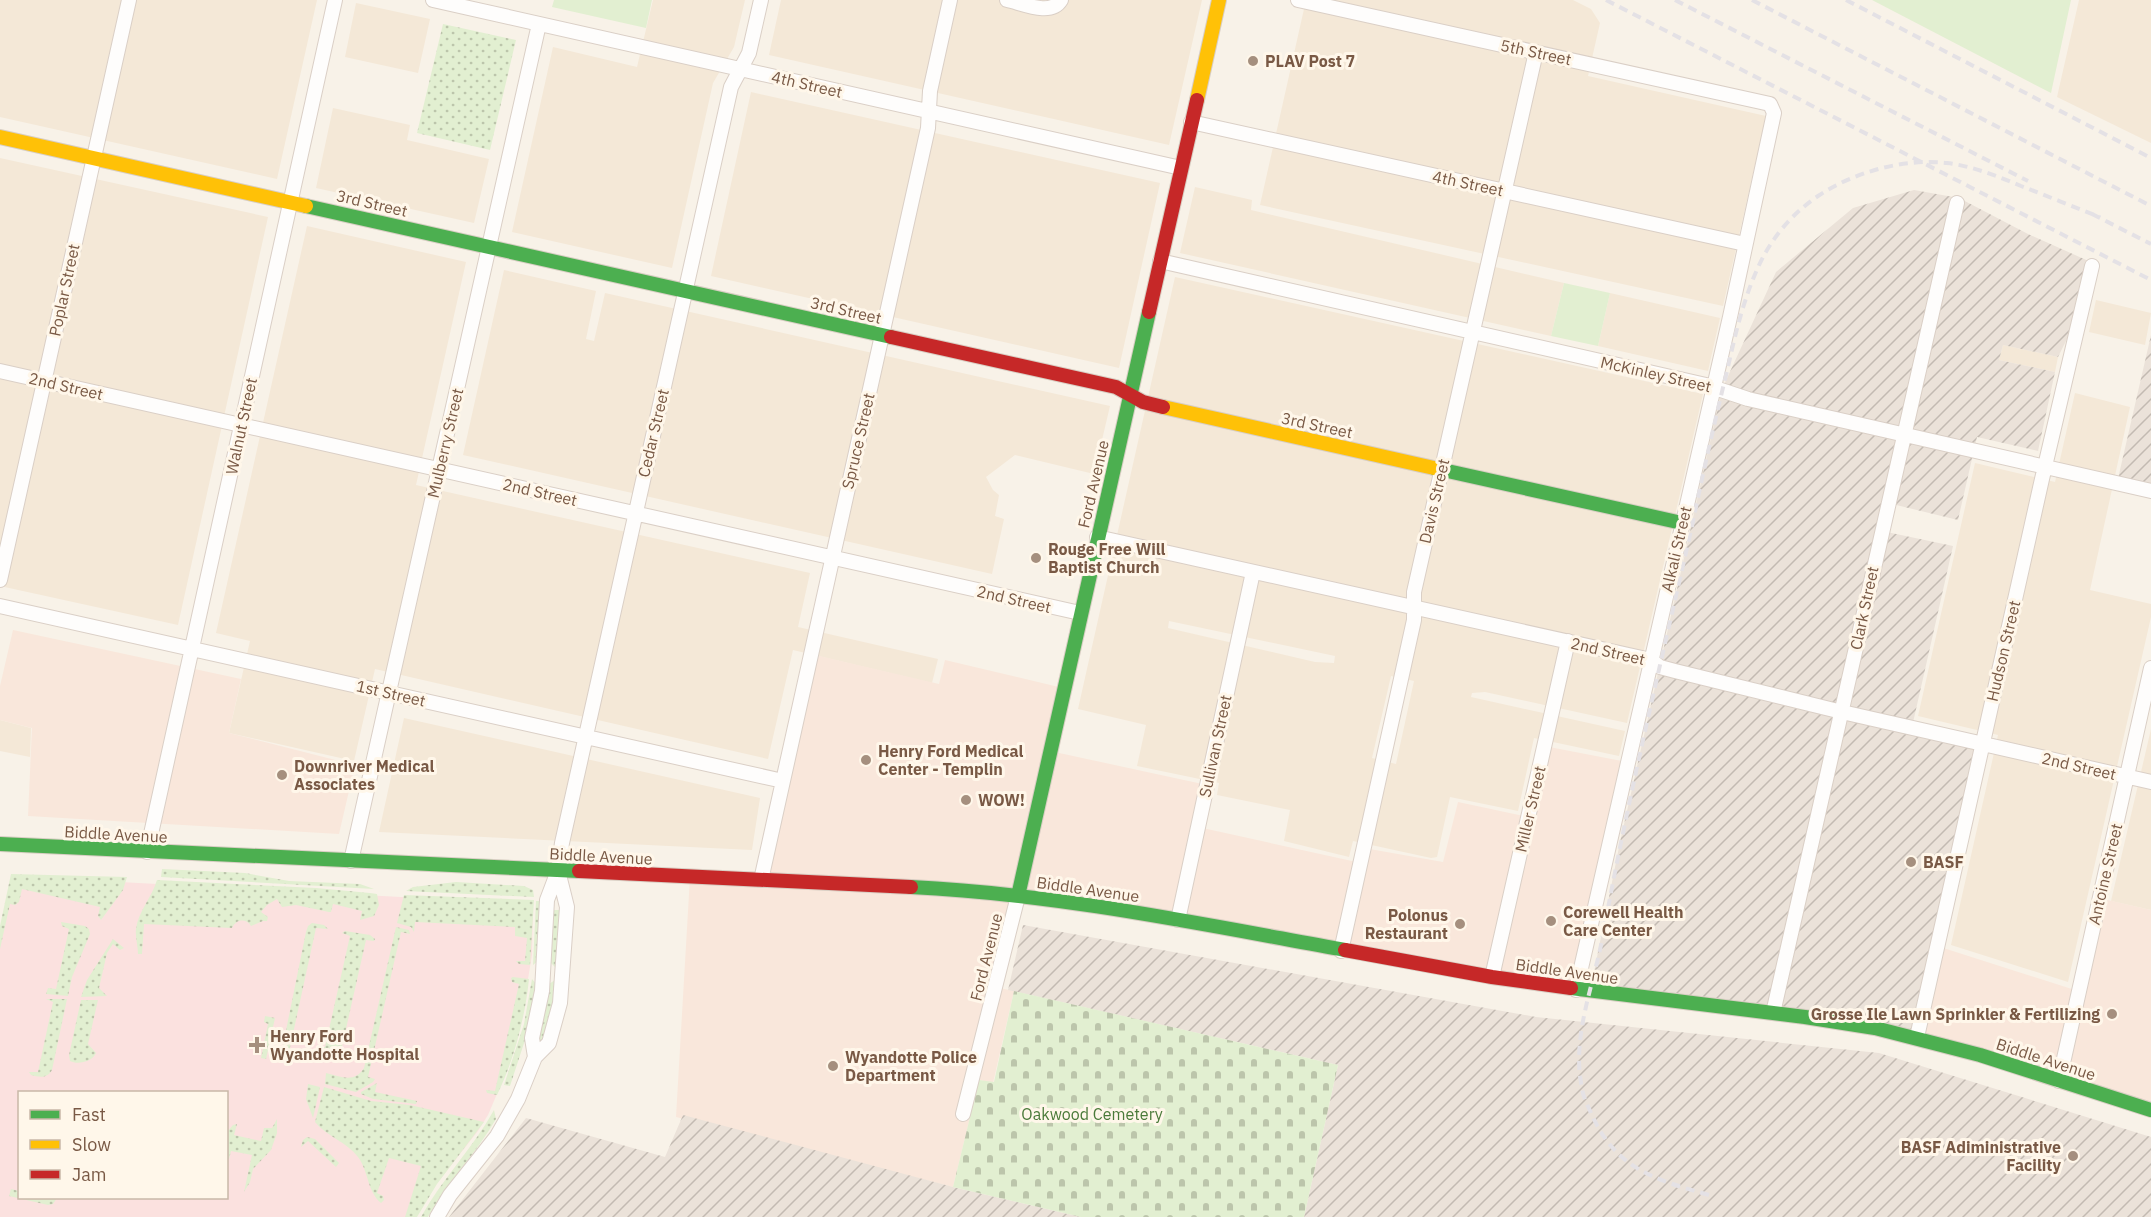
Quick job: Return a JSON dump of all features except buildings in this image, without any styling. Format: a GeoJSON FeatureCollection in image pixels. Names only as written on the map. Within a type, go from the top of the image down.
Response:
{"type":"FeatureCollection","features":[{"type":"Feature","properties":{"kind":"main road","name":"Ford Avenue"},"geometry":{"type":"LineString","coordinates":[[1018,896],[1219,0]]}},
{"type":"Feature","properties":{"kind":"main road","name":"3rd Street"},"geometry":{"type":"LineString","coordinates":[[0,137],[1116,387],[1143,402],[1207,418],[1442,468],[1682,523]]}},
{"type":"Feature","properties":{"kind":"main road","name":"Biddle Avenue"},"geometry":{"type":"LineString","coordinates":[[0,844],[954,889],[1079,903],[1341,951],[1575,990],[1842,1022],[1917,1037],[2151,1110]]}},
{"type":"Feature","properties":{"kind":"street","name":"Poplar Street"},"geometry":{"type":"LineString","coordinates":[[0,580],[129,0]]}},
{"type":"Feature","properties":{"kind":"street","name":"Walnut Street"},"geometry":{"type":"LineString","coordinates":[[147,852],[335,0]]}},
{"type":"Feature","properties":{"kind":"street","name":"4th Street"},"geometry":{"type":"LineString","coordinates":[[433,0],[1181,168]]}},
{"type":"Feature","properties":{"kind":"street","name":"Cedar Street"},"geometry":{"type":"LineString","coordinates":[[558,871],[562,843],[730,87],[750,53],[761,0]]}},
{"type":"Feature","properties":{"kind":"street","name":"Spruce Street"},"geometry":{"type":"LineString","coordinates":[[761,880],[928,128],[930,91],[950,0]]}},
{"type":"Feature","properties":{"kind":"street"},"geometry":{"type":"LineString","coordinates":[[1007,0],[1048,9],[1061,0]]}},
{"type":"Feature","properties":{"kind":"street","name":"5th Street"},"geometry":{"type":"LineString","coordinates":[[1298,0],[1770,104],[1773,108]]}},
{"type":"Feature","properties":{"kind":"street","name":"Mulberry Street"},"geometry":{"type":"LineString","coordinates":[[351,861],[539,24]]}},
{"type":"Feature","properties":{"kind":"street","name":"Davis Street"},"geometry":{"type":"LineString","coordinates":[[1341,951],[1414,620],[1414,592],[1536,52]]}},
{"type":"Feature","properties":{"kind":"street","name":"Alkali Street"},"geometry":{"type":"LineString","coordinates":[[1575,990],[1713,387],[1774,113],[1773,108]]}},
{"type":"Feature","properties":{"kind":"street","name":"4th Street"},"geometry":{"type":"LineString","coordinates":[[1191,122],[1745,244]]}},
{"type":"Feature","properties":{"kind":"street","name":"Clark Street"},"geometry":{"type":"LineString","coordinates":[[1773,1013],[1957,204]]}},
{"type":"Feature","properties":{"kind":"street","name":"McKinley Street"},"geometry":{"type":"LineString","coordinates":[[1160,261],[1713,387],[1748,399],[2151,491]]}},
{"type":"Feature","properties":{"kind":"street","name":"Hudson Street"},"geometry":{"type":"LineString","coordinates":[[1917,1037],[2092,266]]}},
{"type":"Feature","properties":{"kind":"street","name":"2nd Street"},"geometry":{"type":"LineString","coordinates":[[0,371],[1080,613]]}},
{"type":"Feature","properties":{"kind":"street","name":"2nd Street"},"geometry":{"type":"LineString","coordinates":[[1097,537],[1651,660],[1660,667],[1842,712],[2151,782]]}},
{"type":"Feature","properties":{"kind":"street","name":"Sullivan Street"},"geometry":{"type":"LineString","coordinates":[[1178,920],[1253,572]]}},
{"type":"Feature","properties":{"kind":"street","name":"1st Street"},"geometry":{"type":"LineString","coordinates":[[0,606],[783,781]]}},
{"type":"Feature","properties":{"kind":"street","name":"Miller Street"},"geometry":{"type":"LineString","coordinates":[[1492,977],[1568,641]]}},
{"type":"Feature","properties":{"kind":"street","name":"Antoine Street"},"geometry":{"type":"LineString","coordinates":[[2059,1081],[2151,668]]}},
{"type":"Feature","properties":{"kind":"street"},"geometry":{"type":"LineString","coordinates":[[535,1057],[532,1038],[542,991],[547,900],[558,871]]}},
{"type":"Feature","properties":{"kind":"street"},"geometry":{"type":"LineString","coordinates":[[436,1217],[509,1116],[522,1091],[535,1057],[549,1043],[560,1003],[567,907],[558,871]]}},
{"type":"Feature","properties":{"kind":"street","name":"Ford Avenue"},"geometry":{"type":"LineString","coordinates":[[963,1114],[1018,896]]}},
{"type":"Feature","properties":{"kind":"shaded area"},"geometry":{"type":"Polygon","coordinates":[[[0,0],[317,0],[277,179],[0,117],[0,0]]]}},
{"type":"Feature","properties":{"kind":"shaded area"},"geometry":{"type":"Polygon","coordinates":[[[653,0],[745,0],[734,47],[713,83],[672,268],[512,232],[553,47],[637,67],[653,0]]]}},
{"type":"Feature","properties":{"kind":"shaded area"},"geometry":{"type":"Polygon","coordinates":[[[781,0],[1202,0],[1169,145],[769,55],[781,0]]]}},
{"type":"Feature","properties":{"kind":"shaded area"},"geometry":{"type":"Polygon","coordinates":[[[1306,0],[1573,0],[1591,9],[1600,23],[1588,76],[1766,116],[1723,306],[1260,205],[1306,0]]]}},
{"type":"Feature","properties":{"kind":"shaded area"},"geometry":{"type":"Polygon","coordinates":[[[2079,0],[2151,0],[2151,143],[2057,97],[2079,0]]]}},
{"type":"Feature","properties":{"kind":"shaded area"},"geometry":{"type":"Polygon","coordinates":[[[356,3],[430,19],[418,73],[345,57],[356,3]]]}},
{"type":"Feature","properties":{"kind":"shaded area"},"geometry":{"type":"Polygon","coordinates":[[[751,92],[1160,183],[1119,368],[711,276],[751,92]]]}},
{"type":"Feature","properties":{"kind":"shaded area"},"geometry":{"type":"Polygon","coordinates":[[[333,108],[410,125],[407,140],[489,159],[474,223],[316,188],[333,108]]]}},
{"type":"Feature","properties":{"kind":"shaded area"},"geometry":{"type":"Polygon","coordinates":[[[0,158],[268,217],[178,625],[0,586],[0,158]]]}},
{"type":"Feature","properties":{"kind":"shaded area"},"geometry":{"type":"Polygon","coordinates":[[[1195,187],[1252,200],[1251,210],[1564,283],[1551,336],[1180,253],[1195,187]]]}},
{"type":"Feature","properties":{"kind":"shaded area"},"geometry":{"type":"Polygon","coordinates":[[[1914,190],[1959,198],[2028,234],[2093,263],[2081,311],[2058,357],[2003,345],[1999,360],[2055,372],[2038,451],[1977,437],[1958,520],[1888,503],[1882,531],[1953,546],[1912,727],[1982,743],[1917,1037],[1590,992],[1620,842],[1722,389],[1776,272],[1853,208],[1914,190]]]}},
{"type":"Feature","properties":{"kind":"shaded area"},"geometry":{"type":"Polygon","coordinates":[[[307,226],[466,262],[416,485],[810,573],[798,627],[938,659],[932,683],[793,650],[768,759],[375,669],[354,761],[229,733],[250,641],[216,633],[307,226]]]}},
{"type":"Feature","properties":{"kind":"shaded area"},"geometry":{"type":"Polygon","coordinates":[[[504,270],[596,291],[586,339],[594,341],[605,293],[1110,406],[1094,474],[1015,455],[986,477],[993,490],[999,495],[995,516],[1004,519],[992,574],[463,455],[504,270]]]}},
{"type":"Feature","properties":{"kind":"shaded area"},"geometry":{"type":"Polygon","coordinates":[[[1175,277],[1703,394],[1627,723],[1485,692],[1472,693],[1471,697],[1625,731],[1619,756],[1534,738],[1518,811],[1450,797],[1437,857],[1431,858],[1353,841],[1349,857],[1284,841],[1290,810],[1217,795],[1219,783],[1137,766],[1146,725],[1078,709],[1175,277]],[[1169,621],[1168,628],[1315,662],[1334,663],[1335,656],[1169,621]],[[1391,676],[1372,758],[1396,764],[1414,681],[1391,676]]]}},
{"type":"Feature","properties":{"kind":"shaded area"},"geometry":{"type":"Polygon","coordinates":[[[1610,293],[1720,318],[1708,371],[1598,346],[1610,293]]]}},
{"type":"Feature","properties":{"kind":"shaded area"},"geometry":{"type":"Polygon","coordinates":[[[2096,300],[2151,313],[2145,345],[2089,332],[2096,300]]]}},
{"type":"Feature","properties":{"kind":"shaded area"},"geometry":{"type":"Polygon","coordinates":[[[2151,335],[2151,491],[2117,483],[2151,335]]]}},
{"type":"Feature","properties":{"kind":"shaded area"},"geometry":{"type":"Polygon","coordinates":[[[2003,345],[2058,357],[2055,372],[1999,360],[2003,345]]]}},
{"type":"Feature","properties":{"kind":"shaded area"},"geometry":{"type":"Polygon","coordinates":[[[2075,393],[2130,407],[2090,590],[2151,604],[2151,617],[2068,982],[1951,945],[1998,735],[1918,716],[1975,463],[2055,482],[2075,393]]]}},
{"type":"Feature","properties":{"kind":"shaded area"},"geometry":{"type":"Polygon","coordinates":[[[13,630],[241,679],[229,733],[355,765],[339,834],[28,816],[32,728],[0,720],[0,686],[13,630]]]}},
{"type":"Feature","properties":{"kind":"shaded area"},"geometry":{"type":"Polygon","coordinates":[[[811,654],[939,684],[945,660],[1063,688],[1050,751],[1207,785],[1198,827],[1361,863],[1364,848],[1443,862],[1458,802],[1528,817],[1544,746],[1627,762],[1576,990],[1018,896],[995,987],[1014,991],[993,1083],[979,1080],[953,1187],[676,1117],[690,877],[761,880],[811,654]]]}},
{"type":"Feature","properties":{"kind":"shaded area"},"geometry":{"type":"Polygon","coordinates":[[[404,718],[760,798],[752,850],[379,832],[404,718]]]}},
{"type":"Feature","properties":{"kind":"shaded area"},"geometry":{"type":"Polygon","coordinates":[[[0,720],[31,728],[30,757],[0,751],[0,720]]]}},
{"type":"Feature","properties":{"kind":"shaded area"},"geometry":{"type":"Polygon","coordinates":[[[2151,729],[2151,910],[2111,901],[2151,729]]]}},
{"type":"Feature","properties":{"kind":"shaded area","name":"Henry Ford Wyandotte Hospital"},"geometry":{"type":"Polygon","coordinates":[[[13,879],[82,880],[533,904],[532,955],[522,1015],[505,1075],[488,1115],[478,1131],[416,1210],[413,1217],[0,1217],[0,938],[13,879]]]}},
{"type":"Feature","properties":{"kind":"shaded area"},"geometry":{"type":"Polygon","coordinates":[[[2099,898],[2151,910],[2151,1110],[1917,1037],[1937,946],[2078,991],[2099,898]]]}},
{"type":"Feature","properties":{"kind":"shaded area"},"geometry":{"type":"Polygon","coordinates":[[[1023,925],[1536,1017],[1879,1053],[2151,1137],[2151,1217],[1304,1217],[1338,1065],[1008,990],[1023,925]]]}},
{"type":"Feature","properties":{"kind":"shaded area"},"geometry":{"type":"Polygon","coordinates":[[[683,1115],[953,1187],[1081,1217],[449,1217],[526,1118],[665,1157],[683,1115]]]}},
{"type":"Feature","properties":{"kind":"green space"},"geometry":{"type":"Polygon","coordinates":[[[554,0],[652,0],[646,28],[552,7],[554,0]]]}},
{"type":"Feature","properties":{"kind":"green space"},"geometry":{"type":"Polygon","coordinates":[[[1872,0],[2071,0],[2051,93],[1872,0]]]}},
{"type":"Feature","properties":{"kind":"green space"},"geometry":{"type":"Polygon","coordinates":[[[443,24],[516,40],[490,150],[417,133],[443,24]]]}},
{"type":"Feature","properties":{"kind":"green space"},"geometry":{"type":"Polygon","coordinates":[[[1564,283],[1610,293],[1598,346],[1551,336],[1564,283]]]}},
{"type":"Feature","properties":{"kind":"green space"},"geometry":{"type":"Polygon","coordinates":[[[162,869],[245,873],[289,881],[360,884],[374,889],[161,877],[162,869]]]}},
{"type":"Feature","properties":{"kind":"green space"},"geometry":{"type":"Polygon","coordinates":[[[11,874],[127,877],[123,890],[101,920],[98,916],[100,907],[22,889],[19,902],[15,905],[10,904],[0,949],[0,926],[11,874]]]}},
{"type":"Feature","properties":{"kind":"green space"},"geometry":{"type":"Polygon","coordinates":[[[157,880],[370,893],[377,894],[379,905],[374,916],[360,920],[362,911],[333,904],[331,912],[296,905],[282,907],[277,899],[261,912],[268,917],[267,921],[251,926],[241,921],[232,928],[144,924],[142,954],[138,954],[137,923],[157,880]]]}},
{"type":"Feature","properties":{"kind":"green space"},"geometry":{"type":"Polygon","coordinates":[[[456,882],[524,886],[533,890],[534,897],[406,891],[413,887],[456,882]]]}},
{"type":"Feature","properties":{"kind":"green space"},"geometry":{"type":"Polygon","coordinates":[[[404,895],[534,900],[530,965],[519,964],[516,961],[525,961],[527,938],[515,936],[515,927],[415,922],[414,932],[411,927],[397,923],[404,895]]]}},
{"type":"Feature","properties":{"kind":"green space"},"geometry":{"type":"Polygon","coordinates":[[[536,901],[539,901],[542,910],[539,960],[533,965],[536,901]]]}},
{"type":"Feature","properties":{"kind":"green space"},"geometry":{"type":"Polygon","coordinates":[[[554,910],[561,910],[557,966],[555,967],[551,963],[554,910]]]}},
{"type":"Feature","properties":{"kind":"green space"},"geometry":{"type":"Polygon","coordinates":[[[61,922],[85,926],[89,929],[90,934],[72,977],[68,996],[46,994],[48,988],[56,989],[69,929],[62,926],[61,922]]]}},
{"type":"Feature","properties":{"kind":"green space"},"geometry":{"type":"Polygon","coordinates":[[[312,923],[324,925],[328,929],[316,928],[289,1052],[281,1055],[306,932],[312,923]]]}},
{"type":"Feature","properties":{"kind":"green space"},"geometry":{"type":"Polygon","coordinates":[[[396,927],[409,930],[410,934],[401,932],[368,1077],[375,1079],[356,1092],[325,1084],[326,1073],[352,1077],[364,1068],[396,927]]]}},
{"type":"Feature","properties":{"kind":"green space"},"geometry":{"type":"Polygon","coordinates":[[[345,931],[370,935],[375,939],[374,941],[366,940],[341,1051],[349,1055],[316,1047],[325,1047],[350,936],[342,933],[345,931]]]}},
{"type":"Feature","properties":{"kind":"green space"},"geometry":{"type":"Polygon","coordinates":[[[113,939],[124,948],[120,950],[113,944],[107,953],[99,988],[107,996],[81,997],[87,980],[113,939]]]}},
{"type":"Feature","properties":{"kind":"green space"},"geometry":{"type":"Polygon","coordinates":[[[513,977],[529,979],[527,994],[514,1053],[497,1095],[487,1093],[486,1090],[495,1091],[519,984],[512,982],[513,977]]]}},
{"type":"Feature","properties":{"kind":"green space"},"geometry":{"type":"Polygon","coordinates":[[[532,979],[537,985],[526,1037],[510,1086],[504,1085],[524,1024],[532,979]]]}},
{"type":"Feature","properties":{"kind":"green space"},"geometry":{"type":"Polygon","coordinates":[[[555,980],[553,1008],[545,1040],[541,1042],[538,1039],[549,984],[555,980]]]}},
{"type":"Feature","properties":{"kind":"green space","name":"Oakwood Cemetery"},"geometry":{"type":"Polygon","coordinates":[[[1014,991],[1338,1065],[1304,1217],[1081,1217],[953,1187],[979,1080],[994,1082],[1014,991]]]}},
{"type":"Feature","properties":{"kind":"green space"},"geometry":{"type":"Polygon","coordinates":[[[46,999],[67,999],[52,1070],[48,1075],[40,1077],[31,1075],[29,1072],[38,1072],[53,1002],[46,999]]]}},
{"type":"Feature","properties":{"kind":"green space"},"geometry":{"type":"Polygon","coordinates":[[[81,1000],[98,1000],[88,1044],[96,1053],[88,1061],[77,1063],[70,1061],[69,1055],[81,1000]]]}},
{"type":"Feature","properties":{"kind":"green space"},"geometry":{"type":"Polygon","coordinates":[[[265,1016],[275,1018],[266,1059],[261,1058],[268,1024],[264,1022],[265,1016]]]}},
{"type":"Feature","properties":{"kind":"green space"},"geometry":{"type":"Polygon","coordinates":[[[377,1083],[375,1092],[417,1101],[416,1104],[373,1099],[361,1094],[377,1083]]]}},
{"type":"Feature","properties":{"kind":"green space"},"geometry":{"type":"Polygon","coordinates":[[[308,1084],[320,1087],[313,1118],[306,1099],[308,1084]]]}},
{"type":"Feature","properties":{"kind":"green space"},"geometry":{"type":"Polygon","coordinates":[[[324,1087],[371,1101],[410,1105],[484,1122],[437,1184],[417,1217],[405,1217],[421,1166],[389,1158],[377,1193],[383,1196],[384,1200],[381,1203],[370,1187],[358,1157],[315,1122],[324,1087]]]}},
{"type":"Feature","properties":{"kind":"green space"},"geometry":{"type":"Polygon","coordinates":[[[494,1110],[496,1119],[480,1144],[428,1217],[421,1217],[477,1137],[494,1110]]]}},
{"type":"Feature","properties":{"kind":"green space"},"geometry":{"type":"Polygon","coordinates":[[[277,1119],[277,1133],[271,1150],[253,1169],[250,1182],[244,1192],[252,1155],[231,1151],[228,1159],[228,1131],[237,1124],[234,1135],[261,1141],[264,1128],[272,1128],[277,1119]]]}},
{"type":"Feature","properties":{"kind":"green space"},"geometry":{"type":"Polygon","coordinates":[[[307,1137],[315,1139],[339,1163],[336,1167],[308,1141],[301,1147],[303,1140],[307,1137]]]}},
{"type":"Feature","properties":{"kind":"green space"},"geometry":{"type":"Polygon","coordinates":[[[11,1189],[18,1191],[18,1198],[9,1196],[11,1189]]]}},
{"type":"Feature","properties":{"kind":"green space"},"geometry":{"type":"Polygon","coordinates":[[[22,1199],[56,1199],[53,1204],[22,1199]]]}},
{"type":"Feature","properties":{"kind":"railway"},"geometry":{"type":"LineString","coordinates":[[1606,0],[2151,280]]}},
{"type":"Feature","properties":{"kind":"railway"},"geometry":{"type":"LineString","coordinates":[[1675,0],[2028,181]]}},
{"type":"Feature","properties":{"kind":"railway"},"geometry":{"type":"LineString","coordinates":[[1752,0],[2151,206]]}},
{"type":"Feature","properties":{"kind":"railway"},"geometry":{"type":"LineString","coordinates":[[1846,0],[2151,158]]}},
{"type":"Feature","properties":{"kind":"railway"},"geometry":{"type":"LineString","coordinates":[[1709,1195],[1672,1184],[1640,1170],[1613,1148],[1602,1133],[1585,1098],[1579,1069],[1579,1050],[1581,1030],[1645,730],[1709,446],[1751,283],[1774,239],[1808,203],[1847,180],[1897,165],[1931,162],[1966,166],[2100,217]]}},
{"type":"Feature","properties":{"kind":"railway"},"geometry":{"type":"LineString","coordinates":[[2092,214],[2151,244]]}},
{"type":"Feature","properties":{"kind":"traffic: fast"},"geometry":{"type":"LineString","coordinates":[[306,206],[891,337]]}},
{"type":"Feature","properties":{"kind":"traffic: fast"},"geometry":{"type":"LineString","coordinates":[[1018,896],[1149,312]]}},
{"type":"Feature","properties":{"kind":"traffic: fast"},"geometry":{"type":"LineString","coordinates":[[1434,468],[1682,523]]}},
{"type":"Feature","properties":{"kind":"traffic: fast"},"geometry":{"type":"LineString","coordinates":[[0,844],[579,871]]}},
{"type":"Feature","properties":{"kind":"traffic: fast"},"geometry":{"type":"LineString","coordinates":[[911,887],[1075,903],[1345,950]]}},
{"type":"Feature","properties":{"kind":"traffic: fast"},"geometry":{"type":"LineString","coordinates":[[1571,988],[1875,1028],[1980,1055],[2151,1110]]}},
{"type":"Feature","properties":{"kind":"traffic: slow"},"geometry":{"type":"LineString","coordinates":[[1197,100],[1219,0]]}},
{"type":"Feature","properties":{"kind":"traffic: slow"},"geometry":{"type":"LineString","coordinates":[[0,137],[306,206]]}},
{"type":"Feature","properties":{"kind":"traffic: slow"},"geometry":{"type":"LineString","coordinates":[[1163,407],[1434,468]]}},
{"type":"Feature","properties":{"kind":"traffic: jam"},"geometry":{"type":"LineString","coordinates":[[1149,312],[1197,100]]}},
{"type":"Feature","properties":{"kind":"traffic: jam"},"geometry":{"type":"LineString","coordinates":[[891,337],[1116,387],[1143,402],[1163,407]]}},
{"type":"Feature","properties":{"kind":"traffic: jam"},"geometry":{"type":"LineString","coordinates":[[579,871],[911,887]]}},
{"type":"Feature","properties":{"kind":"traffic: jam"},"geometry":{"type":"LineString","coordinates":[[1345,950],[1492,977],[1571,988]]}},
{"type":"Feature","properties":{"kind":"place","name":"PLAV Post 7"},"geometry":{"type":"Point","coordinates":[1253,61]}},
{"type":"Feature","properties":{"kind":"place","name":"Rouge Free Will Baptist Church"},"geometry":{"type":"Point","coordinates":[1036,558]}},
{"type":"Feature","properties":{"kind":"place","name":"Henry Ford Medical Center - Templin"},"geometry":{"type":"Point","coordinates":[866,760]}},
{"type":"Feature","properties":{"kind":"place","name":"Downriver Medical Associates"},"geometry":{"type":"Point","coordinates":[282,775]}},
{"type":"Feature","properties":{"kind":"place","name":"WOW!"},"geometry":{"type":"Point","coordinates":[966,800]}},
{"type":"Feature","properties":{"kind":"place","name":"BASF"},"geometry":{"type":"Point","coordinates":[1911,862]}},
{"type":"Feature","properties":{"kind":"place","name":"Corewell Health Care Center"},"geometry":{"type":"Point","coordinates":[1551,921]}},
{"type":"Feature","properties":{"kind":"place","name":"Polonus Restaurant"},"geometry":{"type":"Point","coordinates":[1460,924]}},
{"type":"Feature","properties":{"kind":"place","name":"Grosse Ile Lawn Sprinkler & Fertilizing"},"geometry":{"type":"Point","coordinates":[2112,1014]}},
{"type":"Feature","properties":{"kind":"place","name":"Henry Ford Wyandotte Hospital"},"geometry":{"type":"Point","coordinates":[257,1045]}},
{"type":"Feature","properties":{"kind":"place","name":"Wyandotte Police Department"},"geometry":{"type":"Point","coordinates":[833,1066]}},
{"type":"Feature","properties":{"kind":"place","name":"BASF Adiministrative Facility"},"geometry":{"type":"Point","coordinates":[2073,1156]}}]}
